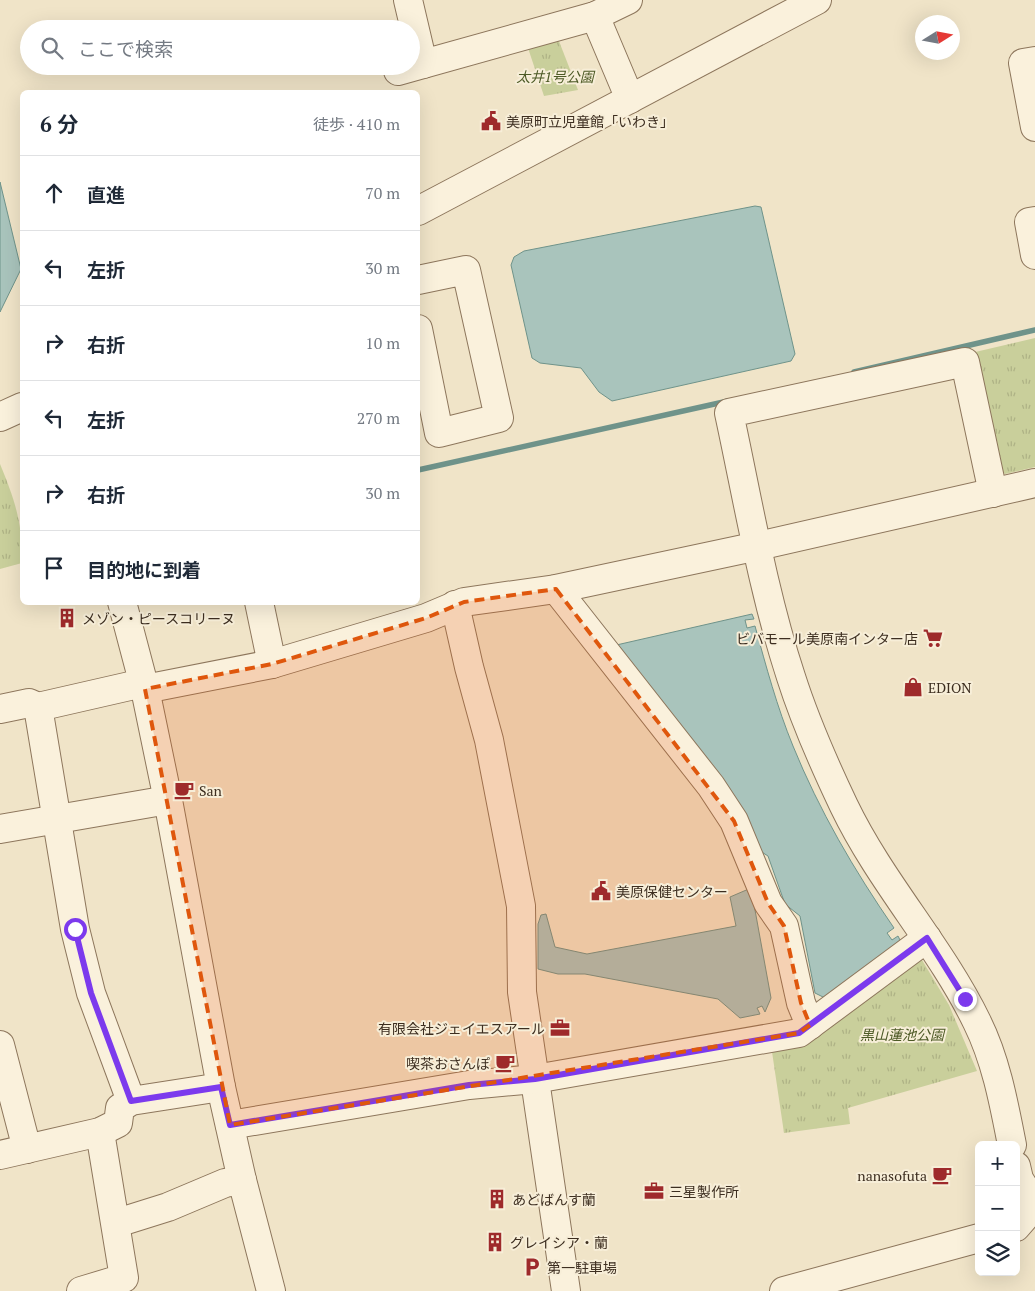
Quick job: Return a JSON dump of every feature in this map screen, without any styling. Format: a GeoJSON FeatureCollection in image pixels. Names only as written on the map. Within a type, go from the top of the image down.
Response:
{"type":"FeatureCollection","features":[{"type":"Feature","properties":{"kind":"street"},"geometry":{"type":"LineString","coordinates":[[408,0],[409,20]]}},
{"type":"Feature","properties":{"kind":"street"},"geometry":{"type":"LineString","coordinates":[[420,65],[596,16],[628,0]]}},
{"type":"Feature","properties":{"kind":"street"},"geometry":{"type":"LineString","coordinates":[[420,210],[817,0]]}},
{"type":"Feature","properties":{"kind":"street"},"geometry":{"type":"LineString","coordinates":[[596,16],[630,99]]}},
{"type":"Feature","properties":{"kind":"street"},"geometry":{"type":"LineString","coordinates":[[1035,61],[1023,63],[1035,127]]}},
{"type":"Feature","properties":{"kind":"street"},"geometry":{"type":"LineString","coordinates":[[1035,221],[1029,222],[1035,255]]}},
{"type":"Feature","properties":{"kind":"street"},"geometry":{"type":"LineString","coordinates":[[420,280],[466,270],[499,418],[439,433],[420,339]]}},
{"type":"Feature","properties":{"kind":"street"},"geometry":{"type":"LineString","coordinates":[[993,493],[965,362],[729,414],[758,546],[790,677],[816,746],[845,807],[880,871],[957,984],[978,1025],[992,1063],[1011,1141]]}},
{"type":"Feature","properties":{"kind":"street"},"geometry":{"type":"LineString","coordinates":[[0,417],[20,409]]}},
{"type":"Feature","properties":{"kind":"street"},"geometry":{"type":"LineString","coordinates":[[0,709],[30,703],[38,707],[272,664],[426,618],[455,604],[556,589],[758,546],[1035,483]]}},
{"type":"Feature","properties":{"kind":"street"},"geometry":{"type":"LineString","coordinates":[[556,589],[711,786],[734,821],[768,904],[784,926],[801,1004],[810,1025]]}},
{"type":"Feature","properties":{"kind":"street"},"geometry":{"type":"LineString","coordinates":[[455,604],[469,667],[489,740],[521,906],[522,992],[566,1291]]}},
{"type":"Feature","properties":{"kind":"street"},"geometry":{"type":"LineString","coordinates":[[123,605],[144,686],[168,800],[221,1087],[242,1180],[272,1291]]}},
{"type":"Feature","properties":{"kind":"street"},"geometry":{"type":"LineString","coordinates":[[259,605],[272,664]]}},
{"type":"Feature","properties":{"kind":"street"},"geometry":{"type":"LineString","coordinates":[[38,707],[75,929],[91,993],[131,1101]]}},
{"type":"Feature","properties":{"kind":"street"},"geometry":{"type":"LineString","coordinates":[[0,829],[168,800]]}},
{"type":"Feature","properties":{"kind":"street"},"geometry":{"type":"LineString","coordinates":[[230,1125],[469,1085],[535,1079],[799,1033],[927,938]]}},
{"type":"Feature","properties":{"kind":"street"},"geometry":{"type":"LineString","coordinates":[[0,1045],[27,1149]]}},
{"type":"Feature","properties":{"kind":"street"},"geometry":{"type":"LineString","coordinates":[[0,1155],[100,1132],[118,1123],[120,1108],[131,1101],[221,1087]]}},
{"type":"Feature","properties":{"kind":"street"},"geometry":{"type":"LineString","coordinates":[[81,1291],[124,1278],[117,1223],[100,1132]]}},
{"type":"Feature","properties":{"kind":"street"},"geometry":{"type":"LineString","coordinates":[[117,1223],[168,1207],[225,1183],[242,1180]]}},
{"type":"Feature","properties":{"kind":"street"},"geometry":{"type":"LineString","coordinates":[[1020,1181],[1035,1205],[1020,1222]]}},
{"type":"Feature","properties":{"kind":"street"},"geometry":{"type":"LineString","coordinates":[[784,1291],[975,1239]]}},
{"type":"Feature","properties":{"kind":"highlighted area"},"geometry":{"type":"Polygon","coordinates":[[[556,589],[734,821],[768,903],[784,926],[801,1003],[810,1025],[799,1033],[230,1125],[145,689],[272,664],[426,618],[464,602],[556,589]]]}},
{"type":"Feature","properties":{"kind":"green space","name":"太井1号公園"},"geometry":{"type":"Polygon","coordinates":[[[557,36],[578,90],[544,96],[527,45],[557,36]]]}},
{"type":"Feature","properties":{"kind":"green space"},"geometry":{"type":"Polygon","coordinates":[[[1035,338],[1035,467],[1005,474],[997,468],[971,353],[1035,338]]]}},
{"type":"Feature","properties":{"kind":"green space"},"geometry":{"type":"Polygon","coordinates":[[[0,464],[17,513],[20,530],[20,564],[0,569],[0,464]]]}},
{"type":"Feature","properties":{"kind":"green space","name":"黒山蓮池公園"},"geometry":{"type":"Polygon","coordinates":[[[913,957],[922,960],[949,1005],[977,1071],[848,1108],[850,1124],[784,1133],[771,1045],[913,957]]]}},
{"type":"Feature","properties":{"kind":"water"},"geometry":{"type":"Polygon","coordinates":[[[0,182],[20,271],[0,312],[0,182]]]}},
{"type":"Feature","properties":{"kind":"water"},"geometry":{"type":"Polygon","coordinates":[[[755,206],[761,207],[795,354],[791,361],[612,401],[599,392],[581,368],[540,363],[532,358],[511,265],[514,257],[524,251],[755,206]]]}},
{"type":"Feature","properties":{"kind":"water"},"geometry":{"type":"Polygon","coordinates":[[[752,614],[754,619],[745,620],[747,628],[755,626],[782,716],[803,770],[838,839],[894,928],[887,933],[892,940],[898,936],[900,940],[898,947],[825,998],[815,993],[800,916],[785,904],[768,856],[757,849],[612,646],[752,614]]]}},
{"type":"Feature","properties":{"kind":"water"},"geometry":{"type":"Polygon","coordinates":[[[751,888],[771,998],[765,1012],[762,1006],[757,1008],[760,1014],[740,1018],[718,999],[585,974],[558,974],[538,969],[538,924],[541,915],[546,914],[555,947],[587,954],[736,926],[730,897],[751,888]]]}},
{"type":"Feature","properties":{"kind":"waterway"},"geometry":{"type":"LineString","coordinates":[[854,372],[1035,330]]}},
{"type":"Feature","properties":{"kind":"waterway"},"geometry":{"type":"LineString","coordinates":[[420,470],[728,401]]}},
{"type":"Feature","properties":{"kind":"place","name":"美原町立児童館「いわき」"},"geometry":{"type":"Point","coordinates":[491,121]}},
{"type":"Feature","properties":{"kind":"place","name":"メゾン・ピースコリーヌ"},"geometry":{"type":"Point","coordinates":[67,618]}},
{"type":"Feature","properties":{"kind":"place","name":"ビバモール美原南インター店"},"geometry":{"type":"Point","coordinates":[933,638]}},
{"type":"Feature","properties":{"kind":"place","name":"EDION"},"geometry":{"type":"Point","coordinates":[913,687]}},
{"type":"Feature","properties":{"kind":"place","name":"San"},"geometry":{"type":"Point","coordinates":[184,790]}},
{"type":"Feature","properties":{"kind":"place","name":"美原保健センター"},"geometry":{"type":"Point","coordinates":[601,891]}},
{"type":"Feature","properties":{"kind":"place","name":"有限会社ジェイエスアール"},"geometry":{"type":"Point","coordinates":[560,1028]}},
{"type":"Feature","properties":{"kind":"place","name":"喫茶おさんぽ"},"geometry":{"type":"Point","coordinates":[505,1063]}},
{"type":"Feature","properties":{"kind":"place","name":"nanasofuta"},"geometry":{"type":"Point","coordinates":[942,1175]}},
{"type":"Feature","properties":{"kind":"place","name":"三星製作所"},"geometry":{"type":"Point","coordinates":[654,1191]}},
{"type":"Feature","properties":{"kind":"place","name":"あどばんす蘭"},"geometry":{"type":"Point","coordinates":[497,1199]}},
{"type":"Feature","properties":{"kind":"place","name":"グレイシア・蘭"},"geometry":{"type":"Point","coordinates":[495,1242]}},
{"type":"Feature","properties":{"kind":"place","name":"第一駐車場"},"geometry":{"type":"Point","coordinates":[532,1267]}},
{"type":"Feature","properties":{"kind":"route"},"geometry":{"type":"LineString","coordinates":[[75,929],[91,993],[131,1101],[221,1087],[230,1125],[416,1096],[469,1085],[535,1079],[799,1033],[927,938],[965,999]]}}]}
